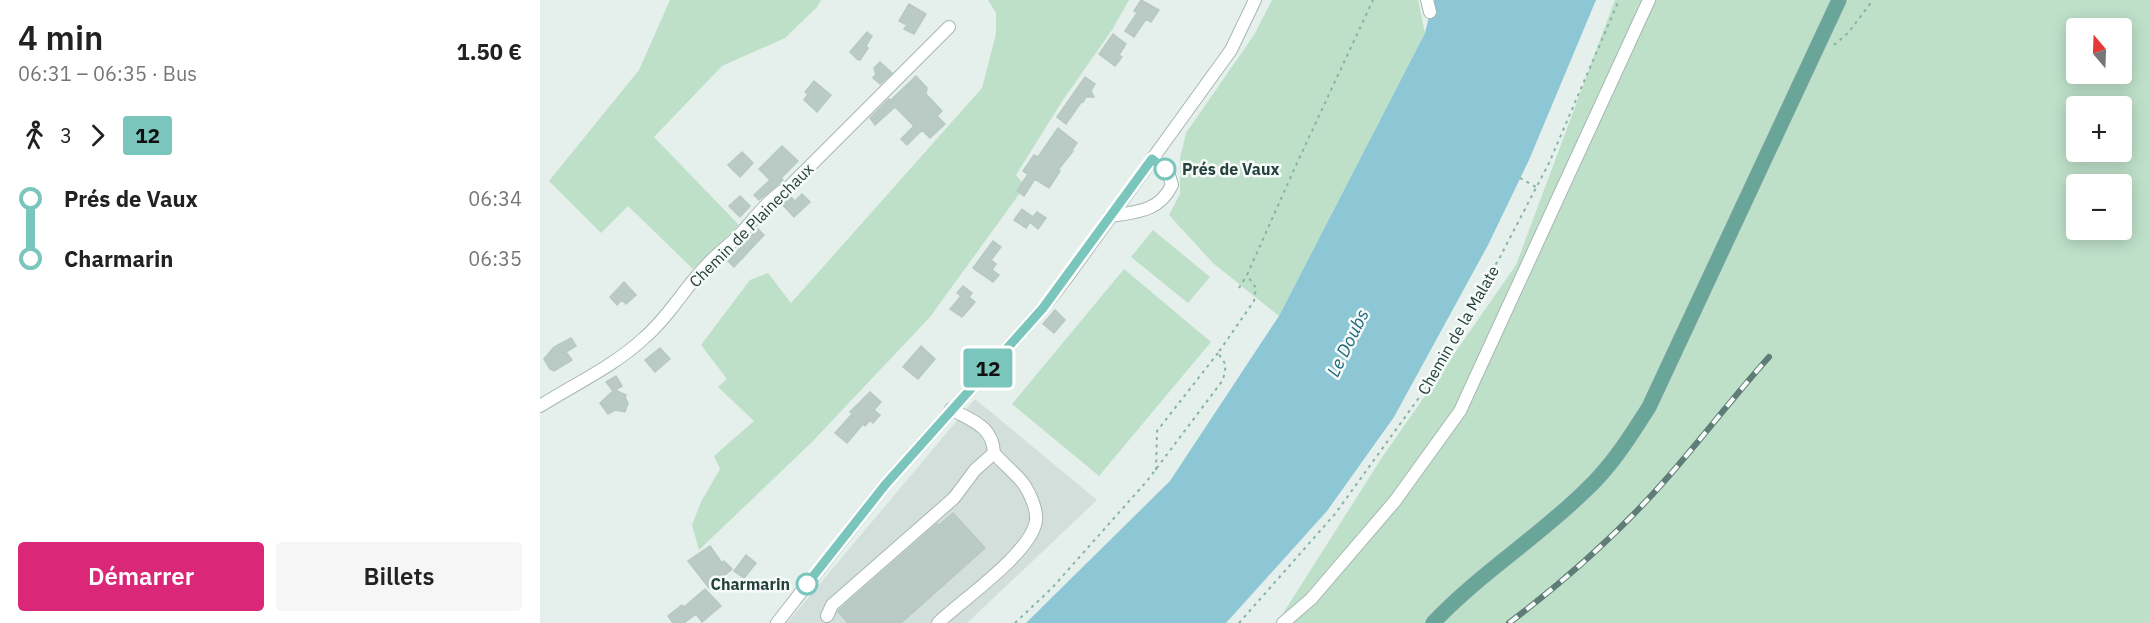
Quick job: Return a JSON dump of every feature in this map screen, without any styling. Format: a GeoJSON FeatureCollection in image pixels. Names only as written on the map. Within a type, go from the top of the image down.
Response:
{"type":"FeatureCollection","features":[{"type":"Feature","properties":{"kind":"main road"},"geometry":{"type":"LineString","coordinates":[[1433,623],[1465,592],[1586,490],[1623,447],[1649,407],[1839,0]]}},
{"type":"Feature","properties":{"kind":"street"},"geometry":{"type":"LineString","coordinates":[[777,623],[855,521],[951,409],[1043,308],[1231,50],[1254,0]]}},
{"type":"Feature","properties":{"kind":"street","name":"Chemin de la Malate"},"geometry":{"type":"LineString","coordinates":[[1283,623],[1311,599],[1395,501],[1460,411],[1649,0]]}},
{"type":"Feature","properties":{"kind":"street","name":"Chemin de Plainechaux"},"geometry":{"type":"LineString","coordinates":[[540,406],[615,361],[645,338],[707,264],[782,191],[790,186],[949,27]]}},
{"type":"Feature","properties":{"kind":"street"},"geometry":{"type":"LineString","coordinates":[[1110,216],[1137,212],[1156,205],[1167,196],[1172,185],[1168,172],[1152,159]]}},
{"type":"Feature","properties":{"kind":"street"},"geometry":{"type":"LineString","coordinates":[[938,623],[1010,560],[1029,540],[1036,521],[1035,505],[1025,484],[994,453],[994,443],[986,428],[951,409]]}},
{"type":"Feature","properties":{"kind":"street"},"geometry":{"type":"LineString","coordinates":[[826,621],[832,605],[954,498],[975,470],[994,453]]}},
{"type":"Feature","properties":{"kind":"path"},"geometry":{"type":"LineString","coordinates":[[1239,288],[1373,0]]}},
{"type":"Feature","properties":{"kind":"path","name":"Chemin de la Malate"},"geometry":{"type":"LineString","coordinates":[[1239,623],[1335,514],[1426,388],[1550,163],[1618,0]]}},
{"type":"Feature","properties":{"kind":"path"},"geometry":{"type":"LineString","coordinates":[[1833,45],[1848,33],[1873,0]]}},
{"type":"Feature","properties":{"kind":"path"},"geometry":{"type":"LineString","coordinates":[[1520,178],[1537,187]]}},
{"type":"Feature","properties":{"kind":"path"},"geometry":{"type":"LineString","coordinates":[[1156,470],[1157,431],[1254,301],[1256,288],[1247,275]]}},
{"type":"Feature","properties":{"kind":"path"},"geometry":{"type":"LineString","coordinates":[[1015,623],[1052,588],[1156,470],[1223,381],[1226,365],[1218,352]]}},
{"type":"Feature","properties":{"kind":"shaded area"},"geometry":{"type":"Polygon","coordinates":[[[975,399],[1097,500],[967,623],[787,623],[975,399]]]}},
{"type":"Feature","properties":{"kind":"green space"},"geometry":{"type":"Polygon","coordinates":[[[670,0],[821,0],[817,7],[785,38],[722,66],[654,137],[739,225],[693,269],[628,206],[601,233],[549,181],[639,70],[670,0]]]}},
{"type":"Feature","properties":{"kind":"green space"},"geometry":{"type":"Polygon","coordinates":[[[988,0],[1129,0],[1112,30],[1063,100],[1016,175],[1025,186],[930,317],[812,442],[699,550],[692,525],[701,502],[720,469],[714,456],[754,421],[718,387],[727,379],[701,345],[750,280],[768,273],[791,303],[982,88],[996,34],[996,13],[988,0]]]}},
{"type":"Feature","properties":{"kind":"green space"},"geometry":{"type":"Polygon","coordinates":[[[1272,0],[1418,0],[1425,33],[1279,316],[1213,263],[1169,215],[1180,194],[1180,158],[1186,133],[1254,35],[1272,0]]]}},
{"type":"Feature","properties":{"kind":"green space"},"geometry":{"type":"Polygon","coordinates":[[[1615,0],[2150,0],[2150,623],[1277,623],[1381,459],[1516,265],[1615,0]]]}},
{"type":"Feature","properties":{"kind":"green space"},"geometry":{"type":"Polygon","coordinates":[[[1153,230],[1210,277],[1188,303],[1131,257],[1153,230]]]}},
{"type":"Feature","properties":{"kind":"green space"},"geometry":{"type":"Polygon","coordinates":[[[1124,269],[1211,342],[1099,476],[1012,404],[1124,269]]]}},
{"type":"Feature","properties":{"kind":"water","name":"Le Doubs"},"geometry":{"type":"Polygon","coordinates":[[[1433,0],[1596,0],[1529,160],[1488,245],[1394,417],[1327,511],[1226,623],[1026,623],[1170,481],[1279,316],[1425,33],[1433,0]]]}},
{"type":"Feature","properties":{"kind":"building"},"geometry":{"type":"Polygon","coordinates":[[[1141,0],[1159,10],[1151,22],[1146,19],[1134,37],[1125,31],[1137,13],[1134,11],[1141,0]]]}},
{"type":"Feature","properties":{"kind":"building"},"geometry":{"type":"Polygon","coordinates":[[[909,4],[926,14],[914,34],[904,29],[907,25],[899,21],[909,4]]]}},
{"type":"Feature","properties":{"kind":"building"},"geometry":{"type":"Polygon","coordinates":[[[867,32],[872,36],[860,60],[850,52],[867,32]]]}},
{"type":"Feature","properties":{"kind":"building"},"geometry":{"type":"Polygon","coordinates":[[[1113,34],[1126,44],[1119,55],[1122,57],[1115,66],[1099,54],[1113,34]]]}},
{"type":"Feature","properties":{"kind":"building"},"geometry":{"type":"Polygon","coordinates":[[[880,62],[892,73],[880,84],[873,78],[876,74],[874,68],[880,62]]]}},
{"type":"Feature","properties":{"kind":"building"},"geometry":{"type":"Polygon","coordinates":[[[916,76],[927,88],[926,94],[942,111],[937,116],[945,124],[930,138],[922,130],[907,145],[901,139],[914,126],[895,107],[875,125],[870,118],[916,76]]]}},
{"type":"Feature","properties":{"kind":"building"},"geometry":{"type":"Polygon","coordinates":[[[1085,77],[1095,84],[1091,91],[1094,97],[1086,97],[1066,124],[1057,117],[1085,77]]]}},
{"type":"Feature","properties":{"kind":"building"},"geometry":{"type":"Polygon","coordinates":[[[814,81],[831,95],[817,112],[804,100],[808,94],[805,92],[814,81]]]}},
{"type":"Feature","properties":{"kind":"building"},"geometry":{"type":"Polygon","coordinates":[[[1058,128],[1077,143],[1073,151],[1058,170],[1060,171],[1049,188],[1035,179],[1024,196],[1017,191],[1028,174],[1023,171],[1034,155],[1038,157],[1058,128]]]}},
{"type":"Feature","properties":{"kind":"building"},"geometry":{"type":"Polygon","coordinates":[[[782,146],[798,161],[781,178],[783,180],[759,200],[754,195],[770,180],[759,169],[782,146]]]}},
{"type":"Feature","properties":{"kind":"building"},"geometry":{"type":"Polygon","coordinates":[[[742,152],[753,163],[740,177],[728,165],[742,152]]]}},
{"type":"Feature","properties":{"kind":"building"},"geometry":{"type":"Polygon","coordinates":[[[802,194],[810,202],[794,217],[781,203],[790,196],[795,201],[802,194]]]}},
{"type":"Feature","properties":{"kind":"building"},"geometry":{"type":"Polygon","coordinates":[[[740,196],[750,206],[740,217],[729,206],[740,196]]]}},
{"type":"Feature","properties":{"kind":"building"},"geometry":{"type":"Polygon","coordinates":[[[1022,209],[1033,217],[1037,212],[1046,218],[1038,229],[1030,222],[1026,228],[1014,220],[1022,209]]]}},
{"type":"Feature","properties":{"kind":"building"},"geometry":{"type":"Polygon","coordinates":[[[758,229],[764,235],[734,267],[728,261],[758,229]]]}},
{"type":"Feature","properties":{"kind":"building"},"geometry":{"type":"Polygon","coordinates":[[[993,241],[1001,247],[991,260],[996,264],[992,270],[999,275],[993,282],[973,268],[993,241]]]}},
{"type":"Feature","properties":{"kind":"building"},"geometry":{"type":"Polygon","coordinates":[[[624,282],[636,295],[626,304],[622,300],[617,305],[610,297],[624,282]]]}},
{"type":"Feature","properties":{"kind":"building"},"geometry":{"type":"Polygon","coordinates":[[[963,286],[972,293],[969,297],[975,302],[962,317],[950,309],[961,296],[957,293],[963,286]]]}},
{"type":"Feature","properties":{"kind":"building"},"geometry":{"type":"Polygon","coordinates":[[[1055,310],[1065,320],[1054,333],[1043,324],[1055,310]]]}},
{"type":"Feature","properties":{"kind":"building"},"geometry":{"type":"Polygon","coordinates":[[[571,338],[576,346],[566,352],[572,360],[554,371],[550,369],[544,359],[554,347],[571,338]]]}},
{"type":"Feature","properties":{"kind":"building"},"geometry":{"type":"Polygon","coordinates":[[[921,346],[935,359],[918,379],[903,367],[921,346]]]}},
{"type":"Feature","properties":{"kind":"building"},"geometry":{"type":"Polygon","coordinates":[[[660,348],[670,359],[655,372],[645,360],[660,348]]]}},
{"type":"Feature","properties":{"kind":"building"},"geometry":{"type":"Polygon","coordinates":[[[616,376],[622,386],[615,390],[626,395],[628,403],[625,412],[615,410],[608,414],[600,403],[613,391],[606,382],[616,376]]]}},
{"type":"Feature","properties":{"kind":"building"},"geometry":{"type":"Polygon","coordinates":[[[870,392],[881,402],[874,410],[880,415],[873,423],[870,420],[865,426],[863,424],[847,443],[835,433],[852,414],[850,412],[870,392]]]}},
{"type":"Feature","properties":{"kind":"building"},"geometry":{"type":"Polygon","coordinates":[[[953,513],[985,548],[901,623],[848,623],[838,612],[839,610],[937,524],[939,525],[953,513]]]}},
{"type":"Feature","properties":{"kind":"building"},"geometry":{"type":"Polygon","coordinates":[[[710,546],[722,563],[724,561],[732,569],[709,588],[688,561],[710,546]]]}},
{"type":"Feature","properties":{"kind":"building"},"geometry":{"type":"Polygon","coordinates":[[[746,555],[756,563],[744,578],[734,571],[746,555]]]}},
{"type":"Feature","properties":{"kind":"building"},"geometry":{"type":"Polygon","coordinates":[[[705,589],[721,606],[702,622],[696,614],[684,623],[673,623],[668,616],[682,605],[684,607],[705,589]]]}},
{"type":"Feature","properties":{"kind":"railway"},"geometry":{"type":"LineString","coordinates":[[1509,623],[1572,572],[1631,516],[1668,477],[1769,357]]}},
{"type":"Feature","properties":{"kind":"bus line","name":"12"},"geometry":{"type":"LineString","coordinates":[[807,584],[885,485],[1043,308],[1152,159],[1165,169]]}},
{"type":"Feature","properties":{"kind":"place","name":"Prés de Vaux"},"geometry":{"type":"Point","coordinates":[1165,169]}},
{"type":"Feature","properties":{"kind":"place","name":"Charmarin"},"geometry":{"type":"Point","coordinates":[807,584]}}]}
